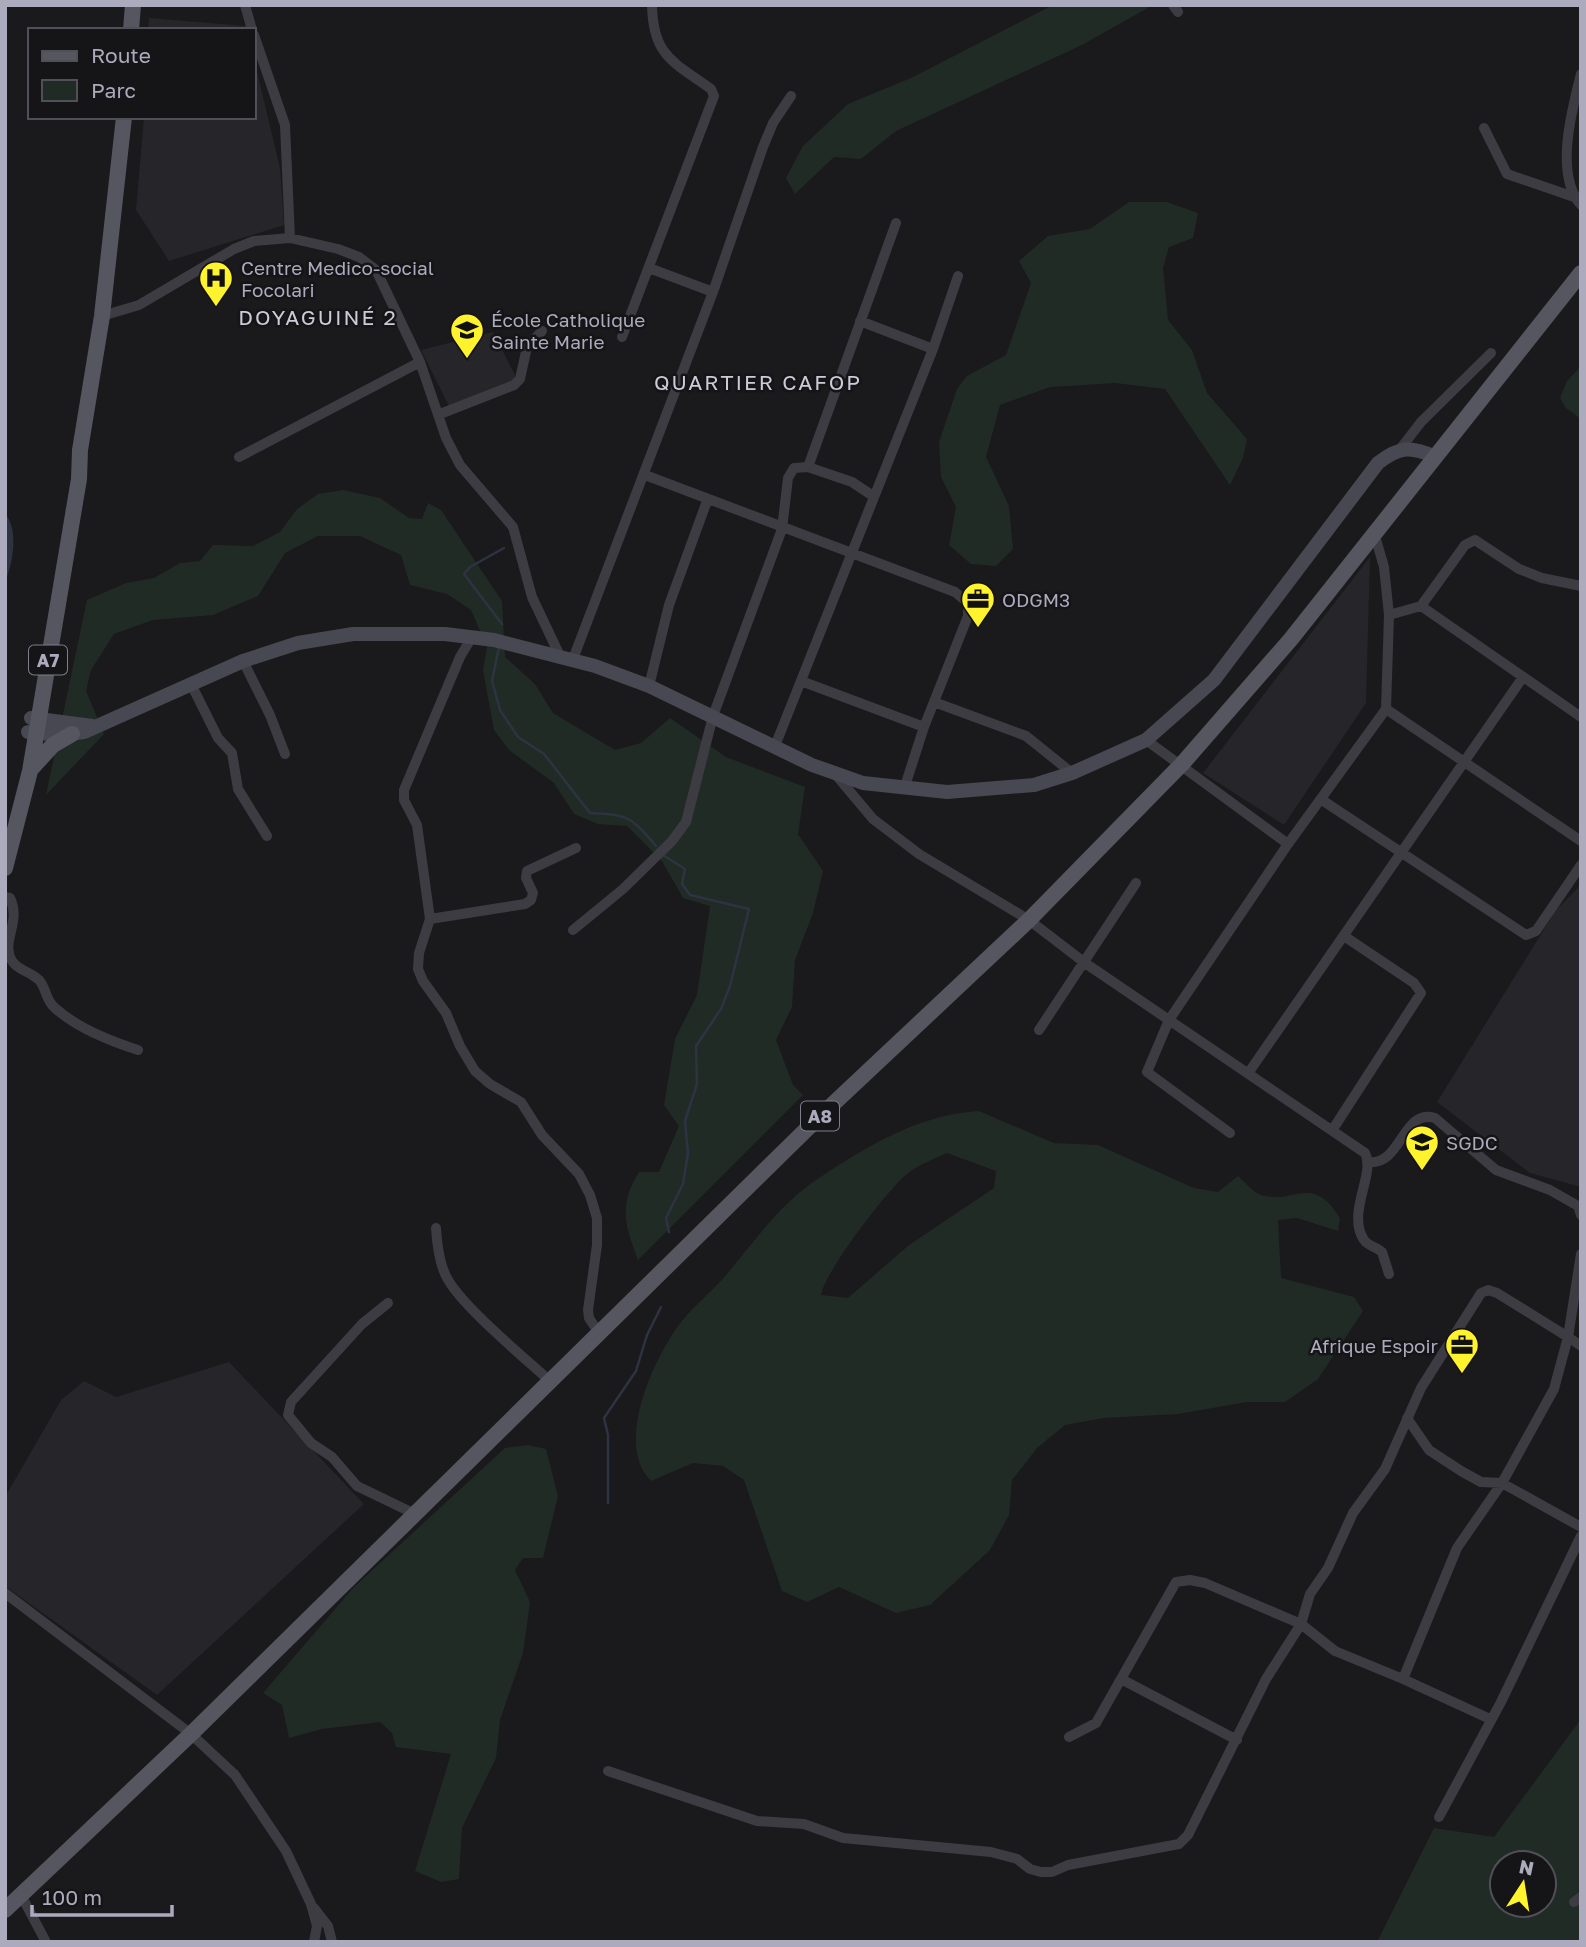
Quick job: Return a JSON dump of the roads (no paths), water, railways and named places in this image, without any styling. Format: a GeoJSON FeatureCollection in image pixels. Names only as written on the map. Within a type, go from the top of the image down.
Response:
{"type":"FeatureCollection","features":[{"type":"Feature","properties":{"kind":"main road"},"geometry":{"type":"LineString","coordinates":[[131,28],[133,5]]}},
{"type":"Feature","properties":{"kind":"main road","name":"A7"},"geometry":{"type":"LineString","coordinates":[[5,848],[33,726],[79,479],[80,450],[102,316],[124,119]]}},
{"type":"Feature","properties":{"kind":"main road","name":"A8"},"geometry":{"type":"LineString","coordinates":[[5,1910],[191,1734],[904,1035],[1028,920],[1182,764],[1291,639],[1581,274]]}},
{"type":"Feature","properties":{"kind":"main road","name":"A7"},"geometry":{"type":"LineString","coordinates":[[5,868],[30,771],[33,726]]}},
{"type":"Feature","properties":{"kind":"main road"},"geometry":{"type":"LineString","coordinates":[[30,771],[53,745],[72,734]]}},
{"type":"Feature","properties":{"kind":"street"},"geometry":{"type":"LineString","coordinates":[[245,5],[251,28]]}},
{"type":"Feature","properties":{"kind":"street"},"geometry":{"type":"LineString","coordinates":[[622,337],[714,96],[711,89],[665,55],[653,25],[652,5]]}},
{"type":"Feature","properties":{"kind":"street"},"geometry":{"type":"LineString","coordinates":[[256,41],[285,125],[290,238]]}},
{"type":"Feature","properties":{"kind":"street"},"geometry":{"type":"LineString","coordinates":[[1577,201],[1568,172],[1568,139],[1581,74]]}},
{"type":"Feature","properties":{"kind":"street"},"geometry":{"type":"LineString","coordinates":[[567,657],[645,475],[763,147],[773,123],[791,96]]}},
{"type":"Feature","properties":{"kind":"street"},"geometry":{"type":"LineString","coordinates":[[1484,128],[1507,174],[1577,201]]}},
{"type":"Feature","properties":{"kind":"street"},"geometry":{"type":"LineString","coordinates":[[808,467],[897,223]]}},
{"type":"Feature","properties":{"kind":"street"},"geometry":{"type":"LineString","coordinates":[[102,316],[139,305],[234,249],[254,242],[290,238],[338,248],[359,257],[376,270],[421,362],[446,438],[460,465],[513,527],[532,597],[567,657]]}},
{"type":"Feature","properties":{"kind":"street"},"geometry":{"type":"LineString","coordinates":[[649,268],[713,292]]}},
{"type":"Feature","properties":{"kind":"street"},"geometry":{"type":"LineString","coordinates":[[775,746],[933,349],[958,276]]}},
{"type":"Feature","properties":{"kind":"street"},"geometry":{"type":"LineString","coordinates":[[860,321],[933,349]]}},
{"type":"Feature","properties":{"kind":"street"},"geometry":{"type":"LineString","coordinates":[[440,414],[514,385],[520,379],[527,347],[542,331]]}},
{"type":"Feature","properties":{"kind":"street"},"geometry":{"type":"LineString","coordinates":[[33,726],[72,734],[116,720],[243,661],[298,643],[353,634],[409,633],[472,637],[567,657],[649,686],[836,775],[904,789],[997,790],[1034,785],[1072,773],[1146,740],[1223,671],[1365,478],[1378,463],[1401,448],[1421,422],[1490,353]]}},
{"type":"Feature","properties":{"kind":"street"},"geometry":{"type":"LineString","coordinates":[[239,457],[421,362]]}},
{"type":"Feature","properties":{"kind":"street"},"geometry":{"type":"LineString","coordinates":[[1401,448],[1412,447],[1436,457]]}},
{"type":"Feature","properties":{"kind":"street"},"geometry":{"type":"LineString","coordinates":[[573,930],[623,889],[672,841],[686,822],[713,716],[782,528],[790,471],[794,467],[808,467],[852,482],[873,496]]}},
{"type":"Feature","properties":{"kind":"street"},"geometry":{"type":"LineString","coordinates":[[645,475],[955,592],[968,603],[968,616],[924,727],[904,789]]}},
{"type":"Feature","properties":{"kind":"street"},"geometry":{"type":"LineString","coordinates":[[649,686],[668,606],[707,500]]}},
{"type":"Feature","properties":{"kind":"street"},"geometry":{"type":"LineString","coordinates":[[1230,1133],[1156,1082],[1147,1072],[1169,1020],[1288,844],[1386,709],[1389,615],[1384,567],[1374,532]]}},
{"type":"Feature","properties":{"kind":"street"},"geometry":{"type":"LineString","coordinates":[[1389,615],[1421,606],[1465,545],[1475,540],[1519,569],[1542,578],[1581,586]]}},
{"type":"Feature","properties":{"kind":"street"},"geometry":{"type":"LineString","coordinates":[[1421,606],[1581,717]]}},
{"type":"Feature","properties":{"kind":"street"},"geometry":{"type":"LineString","coordinates":[[472,637],[443,695],[404,790],[404,800],[417,825],[430,919],[419,953],[418,969],[423,981],[456,1030],[467,1059],[489,1084],[521,1102],[542,1135],[568,1160],[590,1195],[597,1218],[597,1245],[589,1318],[599,1333]]}},
{"type":"Feature","properties":{"kind":"street"},"geometry":{"type":"LineString","coordinates":[[243,661],[270,715],[285,754]]}},
{"type":"Feature","properties":{"kind":"street"},"geometry":{"type":"LineString","coordinates":[[1249,1072],[1523,677]]}},
{"type":"Feature","properties":{"kind":"street"},"geometry":{"type":"LineString","coordinates":[[801,681],[924,727]]}},
{"type":"Feature","properties":{"kind":"street"},"geometry":{"type":"LineString","coordinates":[[191,684],[214,731],[232,753],[238,789],[267,836]]}},
{"type":"Feature","properties":{"kind":"street"},"geometry":{"type":"LineString","coordinates":[[934,702],[1026,736],[1072,773]]}},
{"type":"Feature","properties":{"kind":"street"},"geometry":{"type":"LineString","coordinates":[[1386,709],[1581,841]]}},
{"type":"Feature","properties":{"kind":"street"},"geometry":{"type":"LineString","coordinates":[[33,726],[92,726]]}},
{"type":"Feature","properties":{"kind":"street"},"geometry":{"type":"LineString","coordinates":[[1146,740],[1288,844]]}},
{"type":"Feature","properties":{"kind":"street"},"geometry":{"type":"LineString","coordinates":[[836,775],[864,809],[919,854],[1028,920],[1364,1153],[1368,1163],[1359,1206],[1360,1230],[1365,1242],[1382,1252],[1389,1275]]}},
{"type":"Feature","properties":{"kind":"street"},"geometry":{"type":"LineString","coordinates":[[1322,800],[1526,935],[1536,931],[1581,865]]}},
{"type":"Feature","properties":{"kind":"street"},"geometry":{"type":"LineString","coordinates":[[430,919],[525,904],[531,900],[533,893],[526,878],[527,871],[576,848]]}},
{"type":"Feature","properties":{"kind":"street"},"geometry":{"type":"LineString","coordinates":[[1039,1030],[1136,883]]}},
{"type":"Feature","properties":{"kind":"street"},"geometry":{"type":"LineString","coordinates":[[5,897],[10,898],[16,918],[8,947],[9,956],[15,965],[36,978],[55,1009],[102,1036],[138,1050]]}},
{"type":"Feature","properties":{"kind":"street"},"geometry":{"type":"LineString","coordinates":[[1333,1129],[1421,993],[1414,983],[1344,936]]}},
{"type":"Feature","properties":{"kind":"street"},"geometry":{"type":"LineString","coordinates":[[1368,1163],[1378,1163],[1388,1156],[1417,1117],[1425,1115],[1435,1118],[1496,1170],[1550,1190],[1578,1206],[1581,1215]]}},
{"type":"Feature","properties":{"kind":"street"},"geometry":{"type":"LineString","coordinates":[[436,1228],[447,1278],[473,1308],[551,1382]]}},
{"type":"Feature","properties":{"kind":"street"},"geometry":{"type":"LineString","coordinates":[[1402,1679],[1429,1621],[1444,1574],[1457,1548],[1502,1483],[1554,1389],[1569,1338],[1581,1254]]}},
{"type":"Feature","properties":{"kind":"street"},"geometry":{"type":"LineString","coordinates":[[608,1772],[757,1821],[804,1824],[843,1838],[991,1852],[1017,1859],[1030,1869],[1052,1872],[1068,1864],[1180,1844],[1188,1835],[1266,1679],[1301,1623],[1310,1594],[1328,1568],[1353,1513],[1385,1469],[1420,1388],[1481,1293],[1488,1290],[1497,1293],[1581,1346]]}},
{"type":"Feature","properties":{"kind":"street"},"geometry":{"type":"LineString","coordinates":[[388,1303],[362,1324],[291,1402],[288,1415],[311,1443],[332,1457],[357,1486],[415,1514]]}},
{"type":"Feature","properties":{"kind":"street"},"geometry":{"type":"LineString","coordinates":[[1407,1418],[1429,1450],[1481,1482],[1502,1483],[1581,1527]]}},
{"type":"Feature","properties":{"kind":"street"},"geometry":{"type":"LineString","coordinates":[[1438,1817],[1534,1637],[1581,1536]]}},
{"type":"Feature","properties":{"kind":"street"},"geometry":{"type":"LineString","coordinates":[[1069,1737],[1096,1723],[1176,1582],[1190,1580],[1205,1583],[1301,1623],[1335,1651],[1490,1719]]}},
{"type":"Feature","properties":{"kind":"street"},"geometry":{"type":"LineString","coordinates":[[5,1593],[191,1734],[234,1775],[251,1796],[286,1851],[312,1904],[328,1926],[332,1942]]}},
{"type":"Feature","properties":{"kind":"street"},"geometry":{"type":"LineString","coordinates":[[1121,1679],[1237,1740]]}},
{"type":"Feature","properties":{"kind":"street"},"geometry":{"type":"LineString","coordinates":[[21,1895],[47,1942]]}},
{"type":"Feature","properties":{"kind":"street"},"geometry":{"type":"LineString","coordinates":[[312,1904],[317,1926],[314,1942]]}},
{"type":"Feature","properties":{"kind":"water"},"geometry":{"type":"Polygon","coordinates":[[[5,513],[13,537],[12,556],[5,582],[5,513]]]}},
{"type":"Feature","properties":{"kind":"waterway"},"geometry":{"type":"LineString","coordinates":[[502,624],[464,574],[470,567],[504,548]]}},
{"type":"Feature","properties":{"kind":"waterway"},"geometry":{"type":"LineString","coordinates":[[499,647],[492,681],[500,710],[518,737],[544,754],[590,813],[628,819],[656,846]]}},
{"type":"Feature","properties":{"kind":"waterway"},"geometry":{"type":"LineString","coordinates":[[663,855],[685,869],[682,884],[690,895],[749,909],[730,986],[721,1009],[696,1046],[697,1084],[685,1121],[688,1153],[683,1184],[666,1218],[669,1232]]}},
{"type":"Feature","properties":{"kind":"waterway"},"geometry":{"type":"LineString","coordinates":[[608,1503],[608,1435],[604,1418],[636,1371],[647,1335],[661,1307]]}},
{"type":"Feature","properties":{"kind":"place","name":"Centre Medico-social Focolari"},"geometry":{"type":"Point","coordinates":[216,308]}},
{"type":"Feature","properties":{"kind":"place","name":"École Catholique Sainte Marie"},"geometry":{"type":"Point","coordinates":[467,360]}},
{"type":"Feature","properties":{"kind":"place","name":"ODGM3"},"geometry":{"type":"Point","coordinates":[978,629]}},
{"type":"Feature","properties":{"kind":"place","name":"SGDC"},"geometry":{"type":"Point","coordinates":[1422,1172]}},
{"type":"Feature","properties":{"kind":"place","name":"Afrique Espoir"},"geometry":{"type":"Point","coordinates":[1462,1375]}},
{"type":"Feature","properties":{"kind":"district","name":"DOYAGUINÉ 2"},"geometry":{"type":"Point","coordinates":[318,317]}},
{"type":"Feature","properties":{"kind":"district","name":"QUARTIER CAFOP"},"geometry":{"type":"Point","coordinates":[758,382]}}]}
